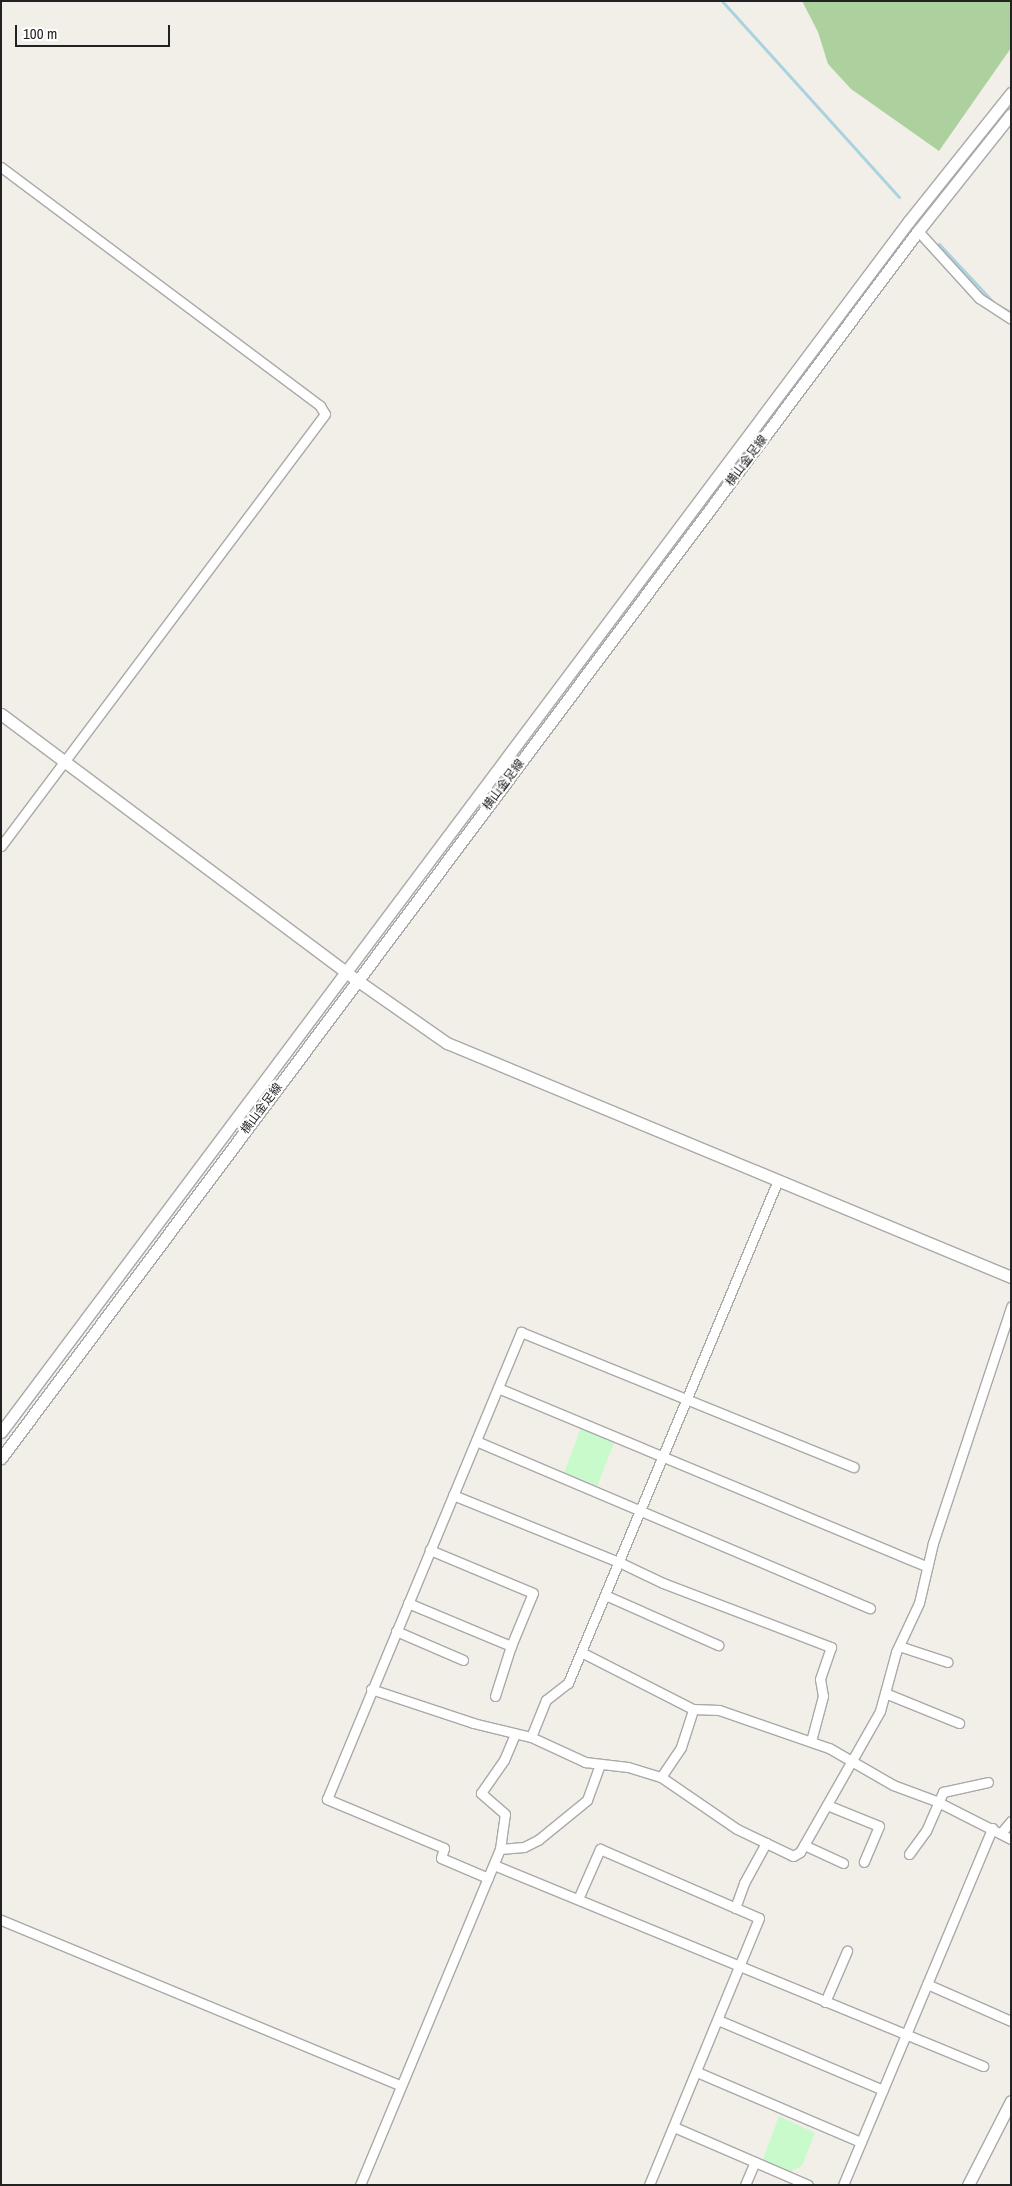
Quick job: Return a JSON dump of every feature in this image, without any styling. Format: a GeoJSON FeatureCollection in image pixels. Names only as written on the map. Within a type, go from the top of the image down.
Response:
{"type":"FeatureCollection","features":[{"type":"Feature","properties":{"kind":"street","name":"横山金足線"},"geometry":{"type":"LineString","coordinates":[[1,1432],[909,221],[1011,93]]}},
{"type":"Feature","properties":{"kind":"street","name":"横山金足線"},"geometry":{"type":"LineString","coordinates":[[1,1458],[918,231],[1011,114]]}},
{"type":"Feature","properties":{"kind":"street"},"geometry":{"type":"LineString","coordinates":[[1,167],[313,400],[325,414],[1,846]]}},
{"type":"Feature","properties":{"kind":"street"},"geometry":{"type":"LineString","coordinates":[[918,231],[979,298],[1011,319]]}},
{"type":"Feature","properties":{"kind":"street"},"geometry":{"type":"LineString","coordinates":[[1,714],[358,981],[447,1044],[1011,1277]]}},
{"type":"Feature","properties":{"kind":"street"},"geometry":{"type":"LineString","coordinates":[[531,1738],[546,1700],[568,1683],[778,1180]]}},
{"type":"Feature","properties":{"kind":"street"},"geometry":{"type":"LineString","coordinates":[[371,1689],[531,1738],[600,1765],[628,1767],[661,1777],[737,1829],[793,1856],[804,1845],[853,1762],[880,1711],[899,1646],[919,1603],[927,1566],[1011,1307]]}},
{"type":"Feature","properties":{"kind":"street"},"geometry":{"type":"LineString","coordinates":[[488,1878],[441,1858],[444,1848],[327,1799],[371,1689],[521,1332],[854,1467]]}},
{"type":"Feature","properties":{"kind":"street"},"geometry":{"type":"LineString","coordinates":[[498,1388],[927,1566]]}},
{"type":"Feature","properties":{"kind":"street"},"geometry":{"type":"LineString","coordinates":[[476,1441],[870,1608]]}},
{"type":"Feature","properties":{"kind":"street"},"geometry":{"type":"LineString","coordinates":[[453,1495],[619,1562],[663,1583],[831,1647],[820,1679],[823,1696],[811,1741]]}},
{"type":"Feature","properties":{"kind":"street"},"geometry":{"type":"LineString","coordinates":[[430,1550],[533,1593],[511,1646],[495,1696]]}},
{"type":"Feature","properties":{"kind":"street"},"geometry":{"type":"LineString","coordinates":[[605,1595],[718,1645]]}},
{"type":"Feature","properties":{"kind":"street"},"geometry":{"type":"LineString","coordinates":[[408,1603],[511,1646]]}},
{"type":"Feature","properties":{"kind":"street"},"geometry":{"type":"LineString","coordinates":[[396,1631],[463,1660]]}},
{"type":"Feature","properties":{"kind":"street"},"geometry":{"type":"LineString","coordinates":[[899,1646],[947,1662]]}},
{"type":"Feature","properties":{"kind":"street"},"geometry":{"type":"LineString","coordinates":[[581,1652],[693,1709],[719,1710],[811,1741],[893,1785],[936,1801],[1011,1839]]}},
{"type":"Feature","properties":{"kind":"street"},"geometry":{"type":"LineString","coordinates":[[885,1693],[960,1723]]}},
{"type":"Feature","properties":{"kind":"street"},"geometry":{"type":"LineString","coordinates":[[661,1777],[681,1747],[693,1709]]}},
{"type":"Feature","properties":{"kind":"street"},"geometry":{"type":"LineString","coordinates":[[360,2185],[500,1849],[505,1814],[481,1793],[504,1760],[515,1734]]}},
{"type":"Feature","properties":{"kind":"street"},"geometry":{"type":"LineString","coordinates":[[500,1849],[524,1847],[538,1840],[586,1800],[600,1765]]}},
{"type":"Feature","properties":{"kind":"street"},"geometry":{"type":"LineString","coordinates":[[909,1854],[926,1832],[936,1801],[943,1792],[988,1782]]}},
{"type":"Feature","properties":{"kind":"street"},"geometry":{"type":"LineString","coordinates":[[827,1805],[879,1826],[864,1862]]}},
{"type":"Feature","properties":{"kind":"street"},"geometry":{"type":"LineString","coordinates":[[1001,1833],[1011,1821]]}},
{"type":"Feature","properties":{"kind":"street"},"geometry":{"type":"LineString","coordinates":[[843,2185],[992,1828]]}},
{"type":"Feature","properties":{"kind":"street"},"geometry":{"type":"LineString","coordinates":[[735,1908],[744,1883],[766,1843]]}},
{"type":"Feature","properties":{"kind":"street"},"geometry":{"type":"LineString","coordinates":[[804,1845],[843,1863]]}},
{"type":"Feature","properties":{"kind":"street"},"geometry":{"type":"LineString","coordinates":[[578,1900],[600,1850],[759,1918],[652,2184]]}},
{"type":"Feature","properties":{"kind":"street"},"geometry":{"type":"LineString","coordinates":[[494,1865],[983,2066]]}},
{"type":"Feature","properties":{"kind":"street"},"geometry":{"type":"LineString","coordinates":[[1,1920],[401,2086]]}},
{"type":"Feature","properties":{"kind":"street"},"geometry":{"type":"LineString","coordinates":[[825,2002],[847,1951]]}},
{"type":"Feature","properties":{"kind":"street"},"geometry":{"type":"LineString","coordinates":[[927,1984],[1011,2021]]}},
{"type":"Feature","properties":{"kind":"street"},"geometry":{"type":"LineString","coordinates":[[718,2020],[883,2090]]}},
{"type":"Feature","properties":{"kind":"street"},"geometry":{"type":"LineString","coordinates":[[696,2072],[860,2142]]}},
{"type":"Feature","properties":{"kind":"street"},"geometry":{"type":"LineString","coordinates":[[968,2185],[1009,2107]]}},
{"type":"Feature","properties":{"kind":"street"},"geometry":{"type":"LineString","coordinates":[[674,2127],[808,2185]]}},
{"type":"Feature","properties":{"kind":"street"},"geometry":{"type":"LineString","coordinates":[[745,2185],[755,2162]]}},
{"type":"Feature","properties":{"kind":"green space"},"geometry":{"type":"Polygon","coordinates":[[[802,1],[1011,1],[1011,48],[939,151],[851,89],[828,64],[818,32],[802,1]]]}},
{"type":"Feature","properties":{"kind":"green space"},"geometry":{"type":"Polygon","coordinates":[[[581,1428],[615,1441],[597,1486],[564,1473],[581,1428]]]}},
{"type":"Feature","properties":{"kind":"green space"},"geometry":{"type":"Polygon","coordinates":[[[779,2116],[815,2133],[802,2166],[789,2172],[763,2159],[779,2116]]]}},
{"type":"Feature","properties":{"kind":"waterway"},"geometry":{"type":"LineString","coordinates":[[722,1],[899,197]]}},
{"type":"Feature","properties":{"kind":"waterway"},"geometry":{"type":"LineString","coordinates":[[939,244],[995,304],[1011,312]]}}]}
